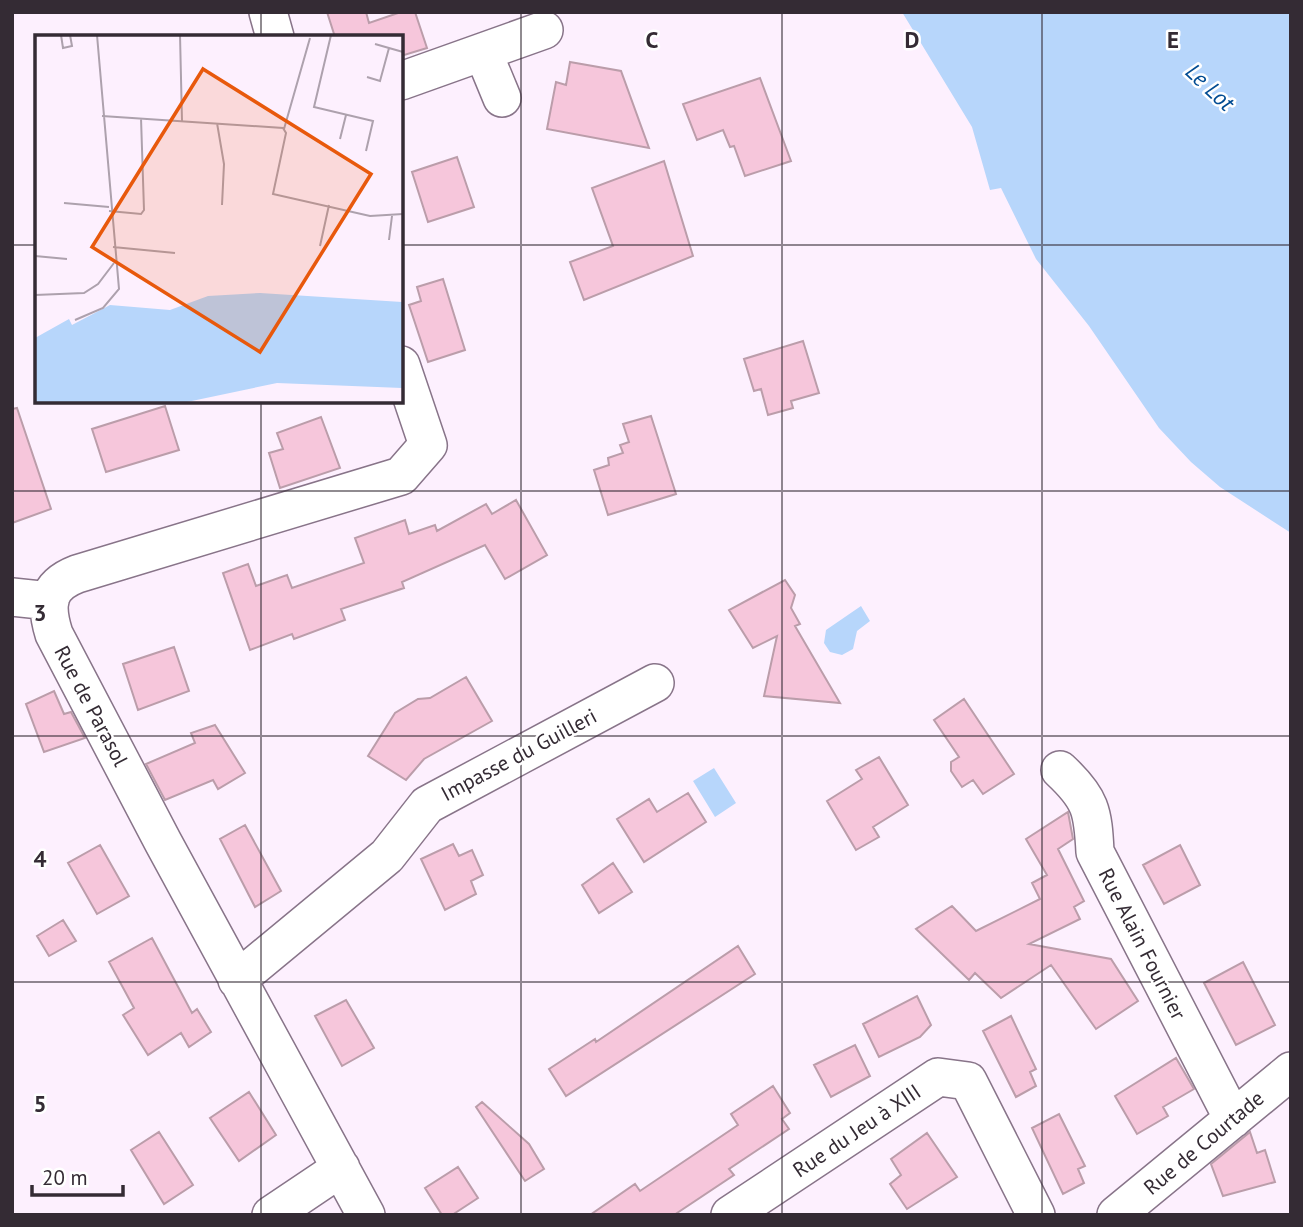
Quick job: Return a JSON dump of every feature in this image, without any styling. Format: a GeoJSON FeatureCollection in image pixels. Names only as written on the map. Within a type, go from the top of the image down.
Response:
{"type":"FeatureCollection","features":[{"type":"Feature","properties":{"kind":"street"},"geometry":{"type":"LineString","coordinates":[[268,12],[274,35]]}},
{"type":"Feature","properties":{"kind":"street"},"geometry":{"type":"LineString","coordinates":[[402,80],[544,30]]}},
{"type":"Feature","properties":{"kind":"street"},"geometry":{"type":"LineString","coordinates":[[483,52],[502,98]]}},
{"type":"Feature","properties":{"kind":"street"},"geometry":{"type":"LineString","coordinates":[[12,597],[50,601],[52,592],[65,579],[77,574],[401,476],[428,444],[402,368]]}},
{"type":"Feature","properties":{"kind":"street","name":"Rue de Parasol"},"geometry":{"type":"LineString","coordinates":[[50,601],[47,612],[54,634],[237,980],[366,1215]]}},
{"type":"Feature","properties":{"kind":"street","name":"Impasse du Guilleri"},"geometry":{"type":"LineString","coordinates":[[237,980],[387,856],[427,805],[654,683]]}},
{"type":"Feature","properties":{"kind":"street","name":"Rue Alain Fournier"},"geometry":{"type":"LineString","coordinates":[[1060,770],[1084,793],[1094,815],[1095,852],[1233,1119]]}},
{"type":"Feature","properties":{"kind":"street","name":"Rue de Courtade"},"geometry":{"type":"LineString","coordinates":[[1116,1215],[1291,1071]]}},
{"type":"Feature","properties":{"kind":"street","name":"Rue du Jeu à XIII"},"geometry":{"type":"LineString","coordinates":[[730,1215],[937,1077],[968,1081],[1036,1215]]}},
{"type":"Feature","properties":{"kind":"street"},"geometry":{"type":"LineString","coordinates":[[271,1215],[341,1168]]}},
{"type":"Feature","properties":{"kind":"water","name":"Le Lot"},"geometry":{"type":"Polygon","coordinates":[[[902,12],[1291,12],[1291,533],[1220,487],[1191,462],[1159,428],[1089,326],[1036,259],[1001,188],[990,190],[972,127],[902,12]]]}},
{"type":"Feature","properties":{"kind":"water"},"geometry":{"type":"Polygon","coordinates":[[[861,606],[870,621],[857,631],[853,649],[842,655],[830,652],[824,643],[826,630],[861,606]]]}},
{"type":"Feature","properties":{"kind":"water"},"geometry":{"type":"Polygon","coordinates":[[[714,768],[736,803],[715,817],[693,781],[714,768]]]}},
{"type":"Feature","properties":{"kind":"building"},"geometry":{"type":"Polygon","coordinates":[[[327,12],[366,12],[369,23],[401,12],[415,12],[427,48],[402,56],[402,35],[334,35],[327,12]]]}},
{"type":"Feature","properties":{"kind":"building"},"geometry":{"type":"Polygon","coordinates":[[[570,62],[621,71],[649,148],[547,129],[556,82],[566,85],[570,62]]]}},
{"type":"Feature","properties":{"kind":"building"},"geometry":{"type":"Polygon","coordinates":[[[760,78],[791,161],[745,176],[734,146],[730,147],[723,130],[697,140],[683,104],[760,78]]]}},
{"type":"Feature","properties":{"kind":"building"},"geometry":{"type":"Polygon","coordinates":[[[457,157],[474,207],[428,222],[412,172],[457,157]]]}},
{"type":"Feature","properties":{"kind":"building"},"geometry":{"type":"Polygon","coordinates":[[[664,161],[693,256],[584,300],[570,262],[613,246],[592,188],[664,161]]]}},
{"type":"Feature","properties":{"kind":"building"},"geometry":{"type":"Polygon","coordinates":[[[443,279],[465,350],[428,362],[409,305],[421,301],[417,287],[443,279]]]}},
{"type":"Feature","properties":{"kind":"building"},"geometry":{"type":"Polygon","coordinates":[[[803,341],[819,393],[791,401],[793,408],[768,415],[761,389],[754,391],[744,359],[803,341]]]}},
{"type":"Feature","properties":{"kind":"building"},"geometry":{"type":"Polygon","coordinates":[[[165,406],[179,450],[106,472],[92,429],[165,406]]]}},
{"type":"Feature","properties":{"kind":"building"},"geometry":{"type":"Polygon","coordinates":[[[17,408],[51,509],[12,523],[12,409],[17,408]]]}},
{"type":"Feature","properties":{"kind":"building"},"geometry":{"type":"Polygon","coordinates":[[[651,416],[676,494],[608,515],[594,470],[609,465],[608,458],[623,453],[620,445],[629,442],[623,424],[651,416]]]}},
{"type":"Feature","properties":{"kind":"building"},"geometry":{"type":"Polygon","coordinates":[[[321,417],[340,468],[280,488],[269,453],[283,449],[277,433],[321,417]]]}},
{"type":"Feature","properties":{"kind":"building"},"geometry":{"type":"Polygon","coordinates":[[[516,500],[547,555],[505,579],[485,545],[402,582],[404,588],[341,609],[345,620],[294,639],[292,634],[250,650],[223,573],[248,564],[256,586],[287,575],[292,588],[364,563],[355,538],[405,520],[409,534],[435,525],[437,531],[486,504],[492,514],[516,500]]]}},
{"type":"Feature","properties":{"kind":"building"},"geometry":{"type":"Polygon","coordinates":[[[785,580],[795,595],[791,608],[800,624],[795,626],[840,703],[764,696],[777,636],[753,648],[729,610],[785,580]]]}},
{"type":"Feature","properties":{"kind":"building"},"geometry":{"type":"Polygon","coordinates":[[[174,647],[189,691],[138,710],[123,664],[174,647]]]}},
{"type":"Feature","properties":{"kind":"building"},"geometry":{"type":"Polygon","coordinates":[[[466,677],[492,721],[424,759],[406,780],[368,756],[395,713],[418,699],[430,698],[466,677]]]}},
{"type":"Feature","properties":{"kind":"building"},"geometry":{"type":"Polygon","coordinates":[[[54,691],[64,714],[71,712],[85,738],[44,752],[26,704],[54,691]]]}},
{"type":"Feature","properties":{"kind":"building"},"geometry":{"type":"Polygon","coordinates":[[[964,699],[1014,774],[983,794],[973,780],[962,787],[951,771],[951,762],[959,757],[934,720],[964,699]]]}},
{"type":"Feature","properties":{"kind":"building"},"geometry":{"type":"Polygon","coordinates":[[[215,725],[245,773],[218,789],[213,780],[165,800],[146,764],[195,743],[191,733],[215,725]]]}},
{"type":"Feature","properties":{"kind":"building"},"geometry":{"type":"Polygon","coordinates":[[[879,757],[908,805],[873,827],[879,837],[856,850],[827,801],[862,779],[856,770],[879,757]]]}},
{"type":"Feature","properties":{"kind":"building"},"geometry":{"type":"Polygon","coordinates":[[[688,793],[706,822],[644,862],[617,819],[649,799],[657,812],[688,793]]]}},
{"type":"Feature","properties":{"kind":"building"},"geometry":{"type":"Polygon","coordinates":[[[1068,812],[1073,839],[1058,849],[1084,901],[1074,907],[1080,919],[1029,944],[1111,959],[1138,1001],[1096,1029],[1051,965],[1001,998],[975,973],[969,980],[916,929],[952,906],[976,931],[1040,899],[1032,883],[1047,875],[1026,839],[1068,812]]]}},
{"type":"Feature","properties":{"kind":"building"},"geometry":{"type":"Polygon","coordinates":[[[245,825],[281,891],[255,907],[220,839],[245,825]]]}},
{"type":"Feature","properties":{"kind":"building"},"geometry":{"type":"Polygon","coordinates":[[[453,844],[459,856],[472,850],[483,875],[471,881],[476,894],[445,910],[421,859],[453,844]]]}},
{"type":"Feature","properties":{"kind":"building"},"geometry":{"type":"Polygon","coordinates":[[[100,845],[129,896],[97,914],[68,863],[100,845]]]}},
{"type":"Feature","properties":{"kind":"building"},"geometry":{"type":"Polygon","coordinates":[[[1180,845],[1200,885],[1164,904],[1143,865],[1180,845]]]}},
{"type":"Feature","properties":{"kind":"building"},"geometry":{"type":"Polygon","coordinates":[[[613,863],[632,892],[599,913],[582,885],[613,863]]]}},
{"type":"Feature","properties":{"kind":"building"},"geometry":{"type":"Polygon","coordinates":[[[63,920],[76,941],[49,956],[37,936],[63,920]]]}},
{"type":"Feature","properties":{"kind":"building"},"geometry":{"type":"Polygon","coordinates":[[[152,938],[192,1013],[197,1009],[211,1032],[189,1047],[181,1033],[148,1055],[123,1015],[134,1008],[109,962],[152,938]]]}},
{"type":"Feature","properties":{"kind":"building"},"geometry":{"type":"Polygon","coordinates":[[[738,946],[755,974],[566,1096],[549,1069],[595,1039],[596,1042],[738,946]]]}},
{"type":"Feature","properties":{"kind":"building"},"geometry":{"type":"Polygon","coordinates":[[[1243,962],[1275,1025],[1236,1045],[1204,983],[1243,962]]]}},
{"type":"Feature","properties":{"kind":"building"},"geometry":{"type":"Polygon","coordinates":[[[917,996],[931,1025],[920,1037],[879,1057],[863,1024],[917,996]]]}},
{"type":"Feature","properties":{"kind":"building"},"geometry":{"type":"Polygon","coordinates":[[[346,1000],[374,1048],[342,1066],[315,1016],[346,1000]]]}},
{"type":"Feature","properties":{"kind":"building"},"geometry":{"type":"Polygon","coordinates":[[[1011,1016],[1036,1069],[1030,1072],[1036,1086],[1016,1097],[983,1031],[1011,1016]]]}},
{"type":"Feature","properties":{"kind":"building"},"geometry":{"type":"Polygon","coordinates":[[[855,1045],[870,1076],[831,1097],[814,1065],[855,1045]]]}},
{"type":"Feature","properties":{"kind":"building"},"geometry":{"type":"Polygon","coordinates":[[[1176,1058],[1194,1089],[1163,1107],[1168,1116],[1137,1134],[1115,1096],[1176,1058]]]}},
{"type":"Feature","properties":{"kind":"building"},"geometry":{"type":"Polygon","coordinates":[[[773,1086],[790,1113],[782,1119],[789,1129],[729,1169],[734,1175],[674,1215],[590,1215],[635,1184],[640,1191],[738,1125],[731,1114],[773,1086]]]}},
{"type":"Feature","properties":{"kind":"building"},"geometry":{"type":"Polygon","coordinates":[[[249,1092],[276,1135],[239,1161],[210,1118],[249,1092]]]}},
{"type":"Feature","properties":{"kind":"building"},"geometry":{"type":"Polygon","coordinates":[[[482,1102],[529,1144],[544,1169],[525,1181],[476,1107],[482,1102]]]}},
{"type":"Feature","properties":{"kind":"building"},"geometry":{"type":"Polygon","coordinates":[[[1059,1114],[1085,1166],[1078,1169],[1084,1183],[1063,1194],[1032,1128],[1059,1114]]]}},
{"type":"Feature","properties":{"kind":"building"},"geometry":{"type":"Polygon","coordinates":[[[159,1132],[193,1185],[164,1204],[131,1150],[159,1132]]]}},
{"type":"Feature","properties":{"kind":"building"},"geometry":{"type":"Polygon","coordinates":[[[1250,1132],[1257,1153],[1265,1150],[1275,1182],[1223,1196],[1211,1164],[1250,1132]]]}},
{"type":"Feature","properties":{"kind":"building"},"geometry":{"type":"Polygon","coordinates":[[[927,1133],[957,1177],[907,1209],[890,1184],[901,1175],[891,1159],[927,1133]]]}},
{"type":"Feature","properties":{"kind":"building"},"geometry":{"type":"Polygon","coordinates":[[[458,1167],[478,1198],[452,1215],[442,1215],[425,1188],[458,1167]]]}}]}
